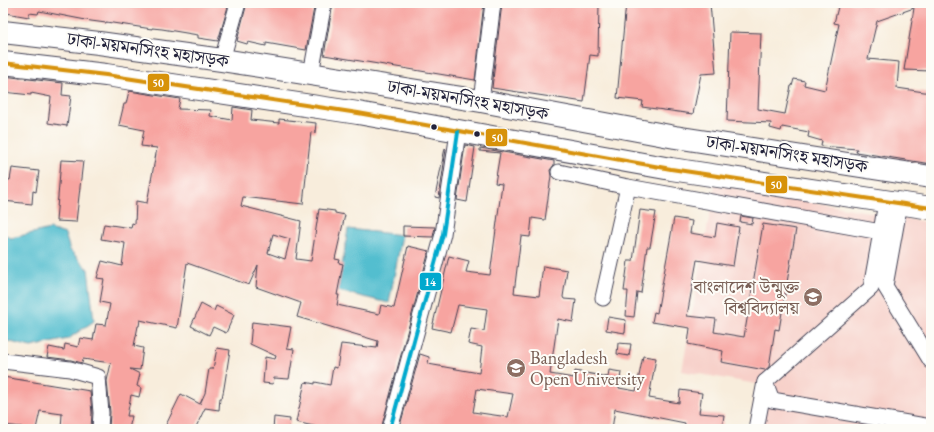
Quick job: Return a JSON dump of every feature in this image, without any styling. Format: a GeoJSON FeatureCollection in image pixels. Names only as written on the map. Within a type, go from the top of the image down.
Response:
{"type":"FeatureCollection","features":[{"type":"Feature","properties":{"kind":"highway","name":"ঢাকা-ময়মনসিংহ মহাসড়ক"},"geometry":{"type":"LineString","coordinates":[[3,32],[99,43],[222,60],[481,100],[676,137],[931,177]]}},
{"type":"Feature","properties":{"kind":"highway"},"geometry":{"type":"LineString","coordinates":[[3,63],[106,75],[358,113],[671,169],[931,208]]}},
{"type":"Feature","properties":{"kind":"street"},"geometry":{"type":"LineString","coordinates":[[222,60],[238,3]]}},
{"type":"Feature","properties":{"kind":"street"},"geometry":{"type":"LineString","coordinates":[[311,74],[324,3]]}},
{"type":"Feature","properties":{"kind":"street"},"geometry":{"type":"LineString","coordinates":[[481,100],[493,3]]}},
{"type":"Feature","properties":{"kind":"street"},"geometry":{"type":"LineString","coordinates":[[390,429],[443,234],[458,132]]}},
{"type":"Feature","properties":{"kind":"street"},"geometry":{"type":"LineString","coordinates":[[559,172],[628,187],[881,232]]}},
{"type":"Feature","properties":{"kind":"street"},"geometry":{"type":"LineString","coordinates":[[603,298],[628,187]]}},
{"type":"Feature","properties":{"kind":"street"},"geometry":{"type":"LineString","coordinates":[[756,429],[765,382],[871,288],[881,232],[893,202]]}},
{"type":"Feature","properties":{"kind":"street"},"geometry":{"type":"LineString","coordinates":[[893,202],[886,286],[931,361]]}},
{"type":"Feature","properties":{"kind":"street"},"geometry":{"type":"LineString","coordinates":[[3,361],[70,369],[98,378],[101,413],[100,429]]}},
{"type":"Feature","properties":{"kind":"street"},"geometry":{"type":"LineString","coordinates":[[765,382],[772,400],[931,427]]}},
{"type":"Feature","properties":{"kind":"shaded area","name":"বাংলাদেশ উন্মুক্ত বিশ্ববিদ্যালয়"},"geometry":{"type":"Polygon","coordinates":[[[715,185],[931,223],[931,429],[755,429],[762,385],[682,371],[715,185]]]}},
{"type":"Feature","properties":{"kind":"water"},"geometry":{"type":"Polygon","coordinates":[[[50,229],[65,234],[70,250],[88,269],[94,321],[68,339],[31,347],[3,340],[3,234],[11,238],[50,229]]]}},
{"type":"Feature","properties":{"kind":"water"},"geometry":{"type":"Polygon","coordinates":[[[348,229],[402,235],[389,303],[338,291],[348,229]]]}},
{"type":"Feature","properties":{"kind":"building"},"geometry":{"type":"Polygon","coordinates":[[[8,3],[229,3],[218,41],[198,38],[198,35],[162,29],[91,21],[39,11],[38,14],[29,13],[29,17],[6,13],[8,3]]]}},
{"type":"Feature","properties":{"kind":"building"},"geometry":{"type":"Polygon","coordinates":[[[247,3],[315,3],[306,50],[266,43],[266,46],[248,42],[247,44],[237,41],[247,3]]]}},
{"type":"Feature","properties":{"kind":"building"},"geometry":{"type":"Polygon","coordinates":[[[333,3],[484,3],[475,80],[324,55],[333,3]]]}},
{"type":"Feature","properties":{"kind":"building"},"geometry":{"type":"Polygon","coordinates":[[[502,3],[599,3],[598,56],[590,55],[584,102],[492,88],[502,3]]]}},
{"type":"Feature","properties":{"kind":"building"},"geometry":{"type":"Polygon","coordinates":[[[626,3],[710,3],[716,73],[701,74],[693,114],[642,107],[643,101],[617,98],[626,3]]]}},
{"type":"Feature","properties":{"kind":"building"},"geometry":{"type":"Polygon","coordinates":[[[839,3],[923,3],[923,5],[931,6],[931,71],[904,70],[914,8],[877,21],[868,59],[899,62],[897,88],[931,93],[931,164],[856,152],[857,149],[821,146],[822,141],[808,137],[809,132],[782,127],[781,131],[770,128],[771,123],[727,121],[730,32],[761,33],[758,109],[785,114],[794,79],[805,81],[804,85],[825,90],[839,24],[834,23],[839,3]]]}},
{"type":"Feature","properties":{"kind":"building"},"geometry":{"type":"Polygon","coordinates":[[[3,76],[63,83],[62,95],[71,96],[67,126],[48,123],[51,97],[31,93],[31,95],[3,92],[3,76]]]}},
{"type":"Feature","properties":{"kind":"building"},"geometry":{"type":"Polygon","coordinates":[[[129,91],[180,99],[178,109],[211,110],[210,116],[232,120],[233,107],[252,110],[251,120],[279,123],[279,119],[316,123],[315,133],[311,132],[303,204],[243,197],[241,206],[301,221],[296,259],[311,261],[319,209],[335,211],[335,213],[345,215],[335,259],[340,260],[339,263],[343,264],[337,295],[339,295],[337,305],[379,314],[381,305],[394,308],[408,246],[429,251],[381,429],[322,429],[296,422],[305,382],[330,385],[333,367],[337,368],[341,344],[377,348],[378,341],[297,317],[301,303],[256,287],[258,265],[249,285],[187,263],[177,328],[140,320],[134,346],[143,348],[140,370],[130,369],[140,374],[137,386],[141,388],[139,397],[131,395],[127,416],[132,416],[129,429],[109,429],[110,412],[107,381],[111,363],[83,359],[82,363],[47,357],[49,347],[64,350],[65,344],[78,347],[80,338],[93,340],[96,324],[106,325],[110,304],[100,302],[104,279],[97,278],[102,261],[122,266],[125,243],[101,239],[104,224],[131,228],[132,223],[135,224],[136,201],[147,203],[157,148],[141,146],[144,130],[119,125],[124,104],[126,104],[129,91]],[[273,234],[268,253],[285,259],[290,239],[273,234]]]}},
{"type":"Feature","properties":{"kind":"building"},"geometry":{"type":"Polygon","coordinates":[[[465,145],[475,147],[467,202],[457,200],[465,145]]]}},
{"type":"Feature","properties":{"kind":"building"},"geometry":{"type":"Polygon","coordinates":[[[445,148],[446,149],[439,198],[435,197],[445,148]]]}},
{"type":"Feature","properties":{"kind":"building"},"geometry":{"type":"Polygon","coordinates":[[[480,148],[554,161],[554,165],[550,170],[551,176],[545,220],[532,218],[530,237],[521,236],[514,293],[539,296],[543,266],[567,270],[563,297],[564,299],[576,300],[573,322],[558,319],[550,374],[574,378],[575,371],[608,377],[609,370],[621,372],[619,388],[636,391],[643,356],[656,358],[649,398],[679,403],[680,390],[702,393],[699,413],[724,415],[722,429],[684,428],[685,423],[615,409],[612,429],[423,429],[405,427],[405,429],[399,429],[420,354],[429,357],[428,364],[479,373],[482,347],[468,344],[471,329],[484,331],[487,309],[458,305],[451,332],[432,328],[449,256],[469,261],[466,272],[490,275],[502,184],[495,183],[500,153],[480,151],[480,148]],[[477,389],[473,412],[508,417],[513,394],[477,389]]]}},
{"type":"Feature","properties":{"kind":"building"},"geometry":{"type":"Polygon","coordinates":[[[61,160],[83,161],[76,222],[56,221],[61,160]]]}},
{"type":"Feature","properties":{"kind":"building"},"geometry":{"type":"Polygon","coordinates":[[[12,168],[39,171],[36,192],[33,191],[32,204],[3,201],[3,179],[10,180],[12,168]]]}},
{"type":"Feature","properties":{"kind":"building"},"geometry":{"type":"Polygon","coordinates":[[[640,210],[656,212],[650,247],[647,247],[641,293],[637,292],[634,317],[626,316],[628,291],[624,291],[628,261],[633,261],[640,210]]]}},
{"type":"Feature","properties":{"kind":"building"},"geometry":{"type":"Polygon","coordinates":[[[741,216],[753,218],[752,224],[740,222],[741,216]]]}},
{"type":"Feature","properties":{"kind":"building"},"geometry":{"type":"Polygon","coordinates":[[[674,218],[692,221],[690,233],[715,237],[717,223],[739,227],[733,266],[697,260],[687,316],[716,319],[714,332],[744,337],[763,224],[796,229],[779,330],[775,329],[769,367],[765,370],[721,362],[723,351],[688,344],[690,328],[652,322],[654,312],[657,313],[674,218]]]}},
{"type":"Feature","properties":{"kind":"building"},"geometry":{"type":"Polygon","coordinates":[[[403,226],[435,227],[433,237],[403,236],[403,226]]]}},
{"type":"Feature","properties":{"kind":"building"},"geometry":{"type":"Polygon","coordinates":[[[201,304],[214,311],[216,306],[234,315],[226,333],[213,327],[209,335],[191,326],[201,304]]]}},
{"type":"Feature","properties":{"kind":"building"},"geometry":{"type":"Polygon","coordinates":[[[608,317],[626,320],[625,333],[606,330],[608,317]]]}},
{"type":"Feature","properties":{"kind":"building"},"geometry":{"type":"Polygon","coordinates":[[[252,322],[291,327],[287,348],[294,349],[289,379],[274,378],[273,384],[263,383],[265,357],[275,359],[276,356],[250,344],[252,322]]]}},
{"type":"Feature","properties":{"kind":"building"},"geometry":{"type":"Polygon","coordinates":[[[618,343],[631,344],[629,356],[617,354],[618,343]]]}},
{"type":"Feature","properties":{"kind":"building"},"geometry":{"type":"Polygon","coordinates":[[[217,348],[230,350],[219,410],[205,408],[195,429],[164,429],[181,394],[200,404],[205,393],[209,369],[213,369],[217,348]]]}},
{"type":"Feature","properties":{"kind":"building"},"geometry":{"type":"Polygon","coordinates":[[[3,377],[90,391],[92,413],[91,429],[61,429],[62,414],[40,411],[36,429],[21,429],[22,427],[3,425],[3,377]]]}},
{"type":"Feature","properties":{"kind":"building"},"geometry":{"type":"Polygon","coordinates":[[[274,417],[290,419],[289,429],[273,429],[274,417]]]}},
{"type":"Feature","properties":{"kind":"transit line","name":"50"},"geometry":{"type":"LineString","coordinates":[[3,63],[106,75],[358,113],[671,169],[931,208]]}},
{"type":"Feature","properties":{"kind":"transit line","name":"14"},"geometry":{"type":"LineString","coordinates":[[390,429],[443,234],[458,132]]}},
{"type":"Feature","properties":{"kind":"place","name":"বাংলাদেশ উন্মুক্ত বিশ্ববিদ্যালয়"},"geometry":{"type":"Point","coordinates":[813,297]}},
{"type":"Feature","properties":{"kind":"place","name":"Bangladesh Open University"},"geometry":{"type":"Point","coordinates":[516,368]}}]}
